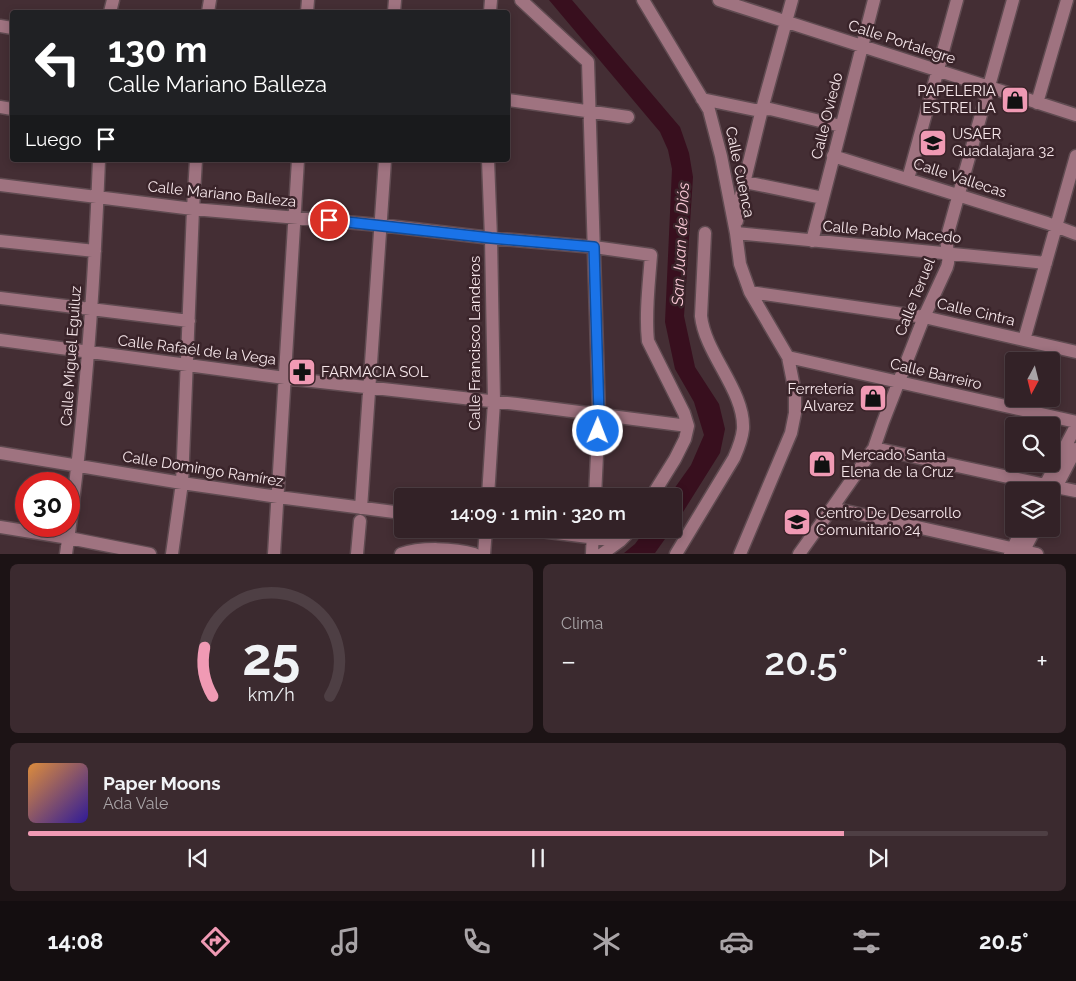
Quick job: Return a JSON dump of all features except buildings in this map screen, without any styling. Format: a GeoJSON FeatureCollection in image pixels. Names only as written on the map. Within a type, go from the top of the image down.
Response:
{"type":"FeatureCollection","features":[{"type":"Feature","properties":{"kind":"street"},"geometry":{"type":"LineString","coordinates":[[521,0],[588,62],[599,414],[595,488]]}},
{"type":"Feature","properties":{"kind":"street","name":"Calle Cuenca"},"geometry":{"type":"LineString","coordinates":[[643,0],[709,110],[721,156],[740,264],[750,292],[788,357],[795,392],[796,413],[791,433],[740,554]]}},
{"type":"Feature","properties":{"kind":"street","name":"Calle Portalegre"},"geometry":{"type":"LineString","coordinates":[[719,0],[1076,116]]}},
{"type":"Feature","properties":{"kind":"street"},"geometry":{"type":"LineString","coordinates":[[736,233],[738,208],[744,182],[792,0]]}},
{"type":"Feature","properties":{"kind":"street","name":"Calle Oviedo"},"geometry":{"type":"LineString","coordinates":[[812,241],[874,0]]}},
{"type":"Feature","properties":{"kind":"street"},"geometry":{"type":"LineString","coordinates":[[908,179],[957,0]]}},
{"type":"Feature","properties":{"kind":"street","name":"Calle Teruel"},"geometry":{"type":"LineString","coordinates":[[799,554],[874,448],[924,317],[947,267],[949,254],[946,245],[958,195],[1013,0]]}},
{"type":"Feature","properties":{"kind":"street"},"geometry":{"type":"LineString","coordinates":[[1037,103],[1067,0]]}},
{"type":"Feature","properties":{"kind":"street"},"geometry":{"type":"LineString","coordinates":[[510,100],[628,116]]}},
{"type":"Feature","properties":{"kind":"street"},"geometry":{"type":"LineString","coordinates":[[702,100],[755,110],[770,109],[841,126]]}},
{"type":"Feature","properties":{"kind":"street","name":"Calle Vallecas"},"geometry":{"type":"LineString","coordinates":[[833,156],[1076,234]]}},
{"type":"Feature","properties":{"kind":"street"},"geometry":{"type":"LineString","coordinates":[[1024,340],[1076,156]]}},
{"type":"Feature","properties":{"kind":"street","name":"Calle Miguel Eguiluz"},"geometry":{"type":"LineString","coordinates":[[66,554],[78,466],[92,310],[99,162]]}},
{"type":"Feature","properties":{"kind":"street"},"geometry":{"type":"LineString","coordinates":[[172,554],[182,483],[196,162]]}},
{"type":"Feature","properties":{"kind":"street"},"geometry":{"type":"LineString","coordinates":[[274,554],[298,162]]}},
{"type":"Feature","properties":{"kind":"street"},"geometry":{"type":"LineString","coordinates":[[361,508],[384,162]]}},
{"type":"Feature","properties":{"kind":"street","name":"Calle Francisco Landeros"},"geometry":{"type":"LineString","coordinates":[[488,162],[494,402],[489,488]]}},
{"type":"Feature","properties":{"kind":"street"},"geometry":{"type":"LineString","coordinates":[[744,182],[823,198]]}},
{"type":"Feature","properties":{"kind":"street","name":"Calle Mariano Balleza"},"geometry":{"type":"LineString","coordinates":[[0,185],[193,209],[295,217],[594,247],[651,255],[647,313],[648,341],[684,413],[688,426]]}},
{"type":"Feature","properties":{"kind":"street"},"geometry":{"type":"LineString","coordinates":[[676,554],[734,458],[743,428],[738,401],[708,342],[702,326],[705,233]]}},
{"type":"Feature","properties":{"kind":"street","name":"Calle Pablo Macedo"},"geometry":{"type":"LineString","coordinates":[[736,233],[1046,263]]}},
{"type":"Feature","properties":{"kind":"street"},"geometry":{"type":"LineString","coordinates":[[0,241],[95,252]]}},
{"type":"Feature","properties":{"kind":"street","name":"Calle Cintra"},"geometry":{"type":"LineString","coordinates":[[750,292],[924,317],[1076,352]]}},
{"type":"Feature","properties":{"kind":"street"},"geometry":{"type":"LineString","coordinates":[[0,298],[189,321]]}},
{"type":"Feature","properties":{"kind":"street","name":"Calle Rafaél de la Vega"},"geometry":{"type":"LineString","coordinates":[[0,340],[285,378],[688,426]]}},
{"type":"Feature","properties":{"kind":"street","name":"Calle Barreiro"},"geometry":{"type":"LineString","coordinates":[[788,357],[1076,422]]}},
{"type":"Feature","properties":{"kind":"street"},"geometry":{"type":"LineString","coordinates":[[657,488],[675,460],[685,439],[688,426]]}},
{"type":"Feature","properties":{"kind":"street"},"geometry":{"type":"LineString","coordinates":[[1052,482],[1076,426]]}},
{"type":"Feature","properties":{"kind":"street"},"geometry":{"type":"LineString","coordinates":[[874,448],[1016,482]]}},
{"type":"Feature","properties":{"kind":"street"},"geometry":{"type":"LineString","coordinates":[[1054,482],[1076,450]]}},
{"type":"Feature","properties":{"kind":"street","name":"Calle Domingo Ramírez"},"geometry":{"type":"LineString","coordinates":[[0,453],[182,483],[394,512]]}},
{"type":"Feature","properties":{"kind":"street"},"geometry":{"type":"LineString","coordinates":[[1060,490],[1076,491]]}},
{"type":"Feature","properties":{"kind":"street"},"geometry":{"type":"LineString","coordinates":[[832,508],[1037,554]]}},
{"type":"Feature","properties":{"kind":"street"},"geometry":{"type":"LineString","coordinates":[[357,554],[360,521]]}},
{"type":"Feature","properties":{"kind":"street"},"geometry":{"type":"LineString","coordinates":[[0,527],[150,554]]}},
{"type":"Feature","properties":{"kind":"street"},"geometry":{"type":"LineString","coordinates":[[1017,551],[1020,537]]}},
{"type":"Feature","properties":{"kind":"street"},"geometry":{"type":"LineString","coordinates":[[1017,551],[1028,537]]}},
{"type":"Feature","properties":{"kind":"street"},"geometry":{"type":"LineString","coordinates":[[484,554],[485,538]]}},
{"type":"Feature","properties":{"kind":"street"},"geometry":{"type":"LineString","coordinates":[[592,554],[593,538]]}},
{"type":"Feature","properties":{"kind":"street"},"geometry":{"type":"LineString","coordinates":[[610,538],[620,541]]}},
{"type":"Feature","properties":{"kind":"street"},"geometry":{"type":"LineString","coordinates":[[602,554],[623,538]]}},
{"type":"Feature","properties":{"kind":"street"},"geometry":{"type":"LineString","coordinates":[[401,554],[428,549],[467,551],[474,554]]}},
{"type":"Feature","properties":{"kind":"water","name":"San Juan de Diós"},"geometry":{"type":"Polygon","coordinates":[[[549,0],[572,0],[680,127],[689,153],[693,177],[684,316],[695,367],[719,404],[725,429],[720,453],[682,514],[682,488],[675,488],[691,465],[704,435],[694,402],[675,369],[665,322],[672,169],[668,150],[660,132],[549,0]]]}},
{"type":"Feature","properties":{"kind":"water"},"geometry":{"type":"Polygon","coordinates":[[[639,538],[666,538],[655,553],[624,553],[639,538]]]}},
{"type":"Feature","properties":{"kind":"place","name":"PAPELERIA ESTRELLA"},"geometry":{"type":"Point","coordinates":[1015,100]}},
{"type":"Feature","properties":{"kind":"place","name":"USAER Guadalajara 32"},"geometry":{"type":"Point","coordinates":[933,143]}},
{"type":"Feature","properties":{"kind":"place","name":"FARMACIA SOL"},"geometry":{"type":"Point","coordinates":[302,372]}},
{"type":"Feature","properties":{"kind":"place","name":"Ferretería Alvarez"},"geometry":{"type":"Point","coordinates":[873,398]}},
{"type":"Feature","properties":{"kind":"place","name":"Mercado Santa Elena de la Cruz"},"geometry":{"type":"Point","coordinates":[822,464]}},
{"type":"Feature","properties":{"kind":"place","name":"Centro De Desarrollo Comunitario 24"},"geometry":{"type":"Point","coordinates":[797,522]}},
{"type":"Feature","properties":{"kind":"route"},"geometry":{"type":"LineString","coordinates":[[329,220],[594,247],[598,431]]}}]}
